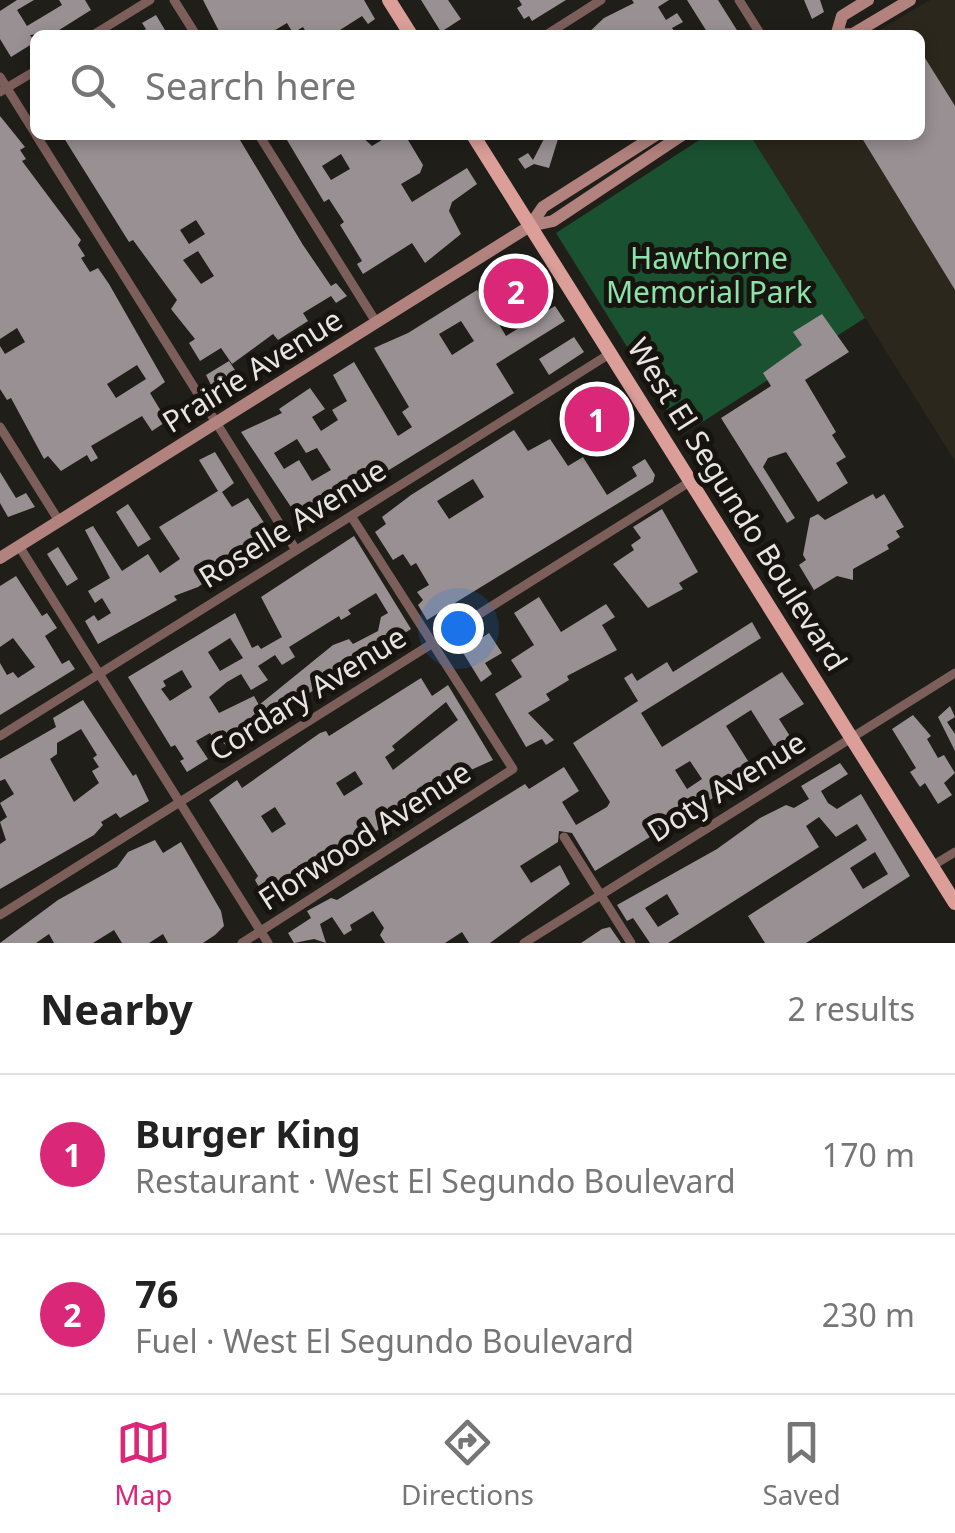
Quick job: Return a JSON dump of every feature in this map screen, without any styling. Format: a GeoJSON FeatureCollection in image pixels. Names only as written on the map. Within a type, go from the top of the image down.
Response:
{"type":"FeatureCollection","features":[{"type":"Feature","properties":{"kind":"main road"},"geometry":{"type":"LineString","coordinates":[[389,0],[407,30]]}},
{"type":"Feature","properties":{"kind":"main road"},"geometry":{"type":"LineString","coordinates":[[837,30],[842,16],[868,0]]}},
{"type":"Feature","properties":{"kind":"main road"},"geometry":{"type":"LineString","coordinates":[[860,30],[910,0]]}},
{"type":"Feature","properties":{"kind":"main road","name":"West El Segundo Boulevard"},"geometry":{"type":"LineString","coordinates":[[476,140],[955,903]]}},
{"type":"Feature","properties":{"kind":"main road","name":"Prairie Avenue"},"geometry":{"type":"LineString","coordinates":[[530,226],[543,208],[648,140]]}},
{"type":"Feature","properties":{"kind":"main road","name":"Prairie Avenue"},"geometry":{"type":"LineString","coordinates":[[0,558],[530,226],[554,221],[678,140]]}},
{"type":"Feature","properties":{"kind":"street"},"geometry":{"type":"LineString","coordinates":[[102,30],[150,0]]}},
{"type":"Feature","properties":{"kind":"street"},"geometry":{"type":"LineString","coordinates":[[174,0],[193,30]]}},
{"type":"Feature","properties":{"kind":"street"},"geometry":{"type":"LineString","coordinates":[[554,30],[602,0]]}},
{"type":"Feature","properties":{"kind":"street"},"geometry":{"type":"LineString","coordinates":[[738,0],[757,30]]}},
{"type":"Feature","properties":{"kind":"street"},"geometry":{"type":"LineString","coordinates":[[4,90],[30,74]]}},
{"type":"Feature","properties":{"kind":"street"},"geometry":{"type":"LineString","coordinates":[[0,77],[4,90],[30,126]]}},
{"type":"Feature","properties":{"kind":"street"},"geometry":{"type":"LineString","coordinates":[[40,140],[296,550]]}},
{"type":"Feature","properties":{"kind":"street"},"geometry":{"type":"LineString","coordinates":[[262,140],[376,322]]}},
{"type":"Feature","properties":{"kind":"street","name":"Roselle Avenue"},"geometry":{"type":"LineString","coordinates":[[0,736],[610,353]]}},
{"type":"Feature","properties":{"kind":"street"},"geometry":{"type":"LineString","coordinates":[[0,427],[59,521]]}},
{"type":"Feature","properties":{"kind":"street","name":"Cordary Avenue"},"geometry":{"type":"LineString","coordinates":[[0,915],[691,481]]}},
{"type":"Feature","properties":{"kind":"street"},"geometry":{"type":"LineString","coordinates":[[351,516],[433,643]]}},
{"type":"Feature","properties":{"kind":"street"},"geometry":{"type":"LineString","coordinates":[[19,546],[268,943]]}},
{"type":"Feature","properties":{"kind":"street","name":"Florwood Avenue"},"geometry":{"type":"LineString","coordinates":[[242,943],[513,769],[433,643]]}},
{"type":"Feature","properties":{"kind":"street","name":"Doty Avenue"},"geometry":{"type":"LineString","coordinates":[[524,943],[955,673]]}},
{"type":"Feature","properties":{"kind":"street"},"geometry":{"type":"LineString","coordinates":[[564,837],[631,943]]}},
{"type":"Feature","properties":{"kind":"street"},"geometry":{"type":"LineString","coordinates":[[932,866],[955,852]]}},
{"type":"Feature","properties":{"kind":"shaded area"},"geometry":{"type":"Polygon","coordinates":[[[930,0],[955,0],[955,461],[753,140],[925,140],[925,30],[879,30],[930,0]]]}},
{"type":"Feature","properties":{"kind":"green space","name":"Hawthorne Memorial Park"},"geometry":{"type":"Polygon","coordinates":[[[699,140],[753,140],[865,318],[682,435],[556,233],[699,140]]]}},
{"type":"Feature","properties":{"kind":"building"},"geometry":{"type":"Polygon","coordinates":[[[17,0],[34,0],[17,10],[27,26],[62,5],[59,0],[85,0],[91,10],[59,30],[30,30],[30,45],[11,57],[0,39],[0,11],[17,0]]]}},
{"type":"Feature","properties":{"kind":"building"},"geometry":{"type":"Polygon","coordinates":[[[203,0],[364,0],[375,19],[368,24],[362,16],[340,30],[303,27],[291,30],[287,23],[275,30],[218,30],[203,0]]]}},
{"type":"Feature","properties":{"kind":"building"},"geometry":{"type":"Polygon","coordinates":[[[421,0],[448,0],[461,19],[440,30],[421,0]]]}},
{"type":"Feature","properties":{"kind":"building"},"geometry":{"type":"Polygon","coordinates":[[[519,0],[566,0],[532,21],[529,16],[524,19],[517,8],[522,5],[519,0]]]}},
{"type":"Feature","properties":{"kind":"building"},"geometry":{"type":"Polygon","coordinates":[[[632,0],[669,0],[658,7],[666,20],[677,13],[683,22],[673,30],[591,30],[604,18],[634,3],[632,0]]]}},
{"type":"Feature","properties":{"kind":"building"},"geometry":{"type":"Polygon","coordinates":[[[687,0],[718,0],[737,30],[706,30],[687,0]]]}},
{"type":"Feature","properties":{"kind":"building"},"geometry":{"type":"Polygon","coordinates":[[[804,0],[820,0],[824,12],[812,19],[804,0]]]}},
{"type":"Feature","properties":{"kind":"building"},"geometry":{"type":"Polygon","coordinates":[[[156,15],[165,30],[144,30],[142,23],[156,15]]]}},
{"type":"Feature","properties":{"kind":"building"},"geometry":{"type":"Polygon","coordinates":[[[925,58],[955,106],[955,290],[863,140],[925,140],[925,58]]]}},
{"type":"Feature","properties":{"kind":"building"},"geometry":{"type":"Polygon","coordinates":[[[0,116],[25,147],[20,150],[26,159],[22,161],[81,240],[78,245],[85,256],[81,258],[90,272],[98,268],[109,284],[165,382],[150,393],[167,421],[152,431],[142,416],[91,446],[98,458],[91,462],[87,455],[61,471],[48,456],[44,459],[11,398],[7,400],[0,389],[0,346],[5,354],[25,342],[17,328],[0,339],[0,116]],[[137,365],[107,384],[116,398],[146,379],[137,365]]]}},
{"type":"Feature","properties":{"kind":"building"},"geometry":{"type":"Polygon","coordinates":[[[65,140],[240,140],[331,286],[336,283],[347,296],[336,303],[331,296],[303,313],[308,321],[278,340],[273,334],[232,364],[221,348],[200,361],[189,343],[195,339],[171,309],[177,300],[133,240],[129,242],[65,140]],[[196,220],[180,230],[189,244],[205,234],[196,220]],[[198,251],[183,260],[201,284],[214,276],[198,251]]]}},
{"type":"Feature","properties":{"kind":"building"},"geometry":{"type":"Polygon","coordinates":[[[287,140],[365,140],[372,146],[382,140],[408,140],[423,165],[420,173],[401,184],[412,202],[467,168],[477,184],[452,202],[449,211],[461,234],[425,263],[412,243],[363,274],[357,264],[362,261],[329,199],[324,202],[287,140]],[[341,154],[322,166],[331,180],[350,169],[341,154]]]}},
{"type":"Feature","properties":{"kind":"building"},"geometry":{"type":"Polygon","coordinates":[[[543,140],[558,140],[549,168],[534,164],[525,169],[518,159],[528,153],[533,160],[543,140]]]}},
{"type":"Feature","properties":{"kind":"building"},"geometry":{"type":"Polygon","coordinates":[[[514,266],[543,313],[555,306],[565,321],[496,364],[514,393],[376,478],[368,471],[354,479],[358,487],[301,522],[241,432],[282,413],[279,409],[310,388],[325,409],[312,417],[321,431],[338,420],[332,410],[347,401],[333,375],[354,362],[398,436],[412,427],[402,412],[409,407],[374,348],[408,333],[477,290],[480,295],[502,282],[498,276],[514,266]],[[515,303],[494,316],[506,336],[527,323],[515,303]],[[461,321],[439,334],[452,355],[474,341],[461,321]],[[297,439],[274,453],[284,469],[299,460],[312,481],[331,470],[317,448],[306,453],[297,439]]]}},
{"type":"Feature","properties":{"kind":"building"},"geometry":{"type":"Polygon","coordinates":[[[822,314],[849,352],[805,380],[836,432],[832,435],[846,457],[836,463],[848,483],[818,502],[786,452],[768,458],[763,467],[795,518],[787,523],[721,418],[771,386],[763,373],[802,345],[793,332],[822,314]]]}},
{"type":"Feature","properties":{"kind":"building"},"geometry":{"type":"Polygon","coordinates":[[[574,337],[584,352],[549,375],[539,359],[574,337]]]}},
{"type":"Feature","properties":{"kind":"building"},"geometry":{"type":"Polygon","coordinates":[[[229,361],[241,379],[216,395],[206,375],[229,361]]]}},
{"type":"Feature","properties":{"kind":"building"},"geometry":{"type":"Polygon","coordinates":[[[613,406],[622,421],[591,440],[580,424],[613,406]]]}},
{"type":"Feature","properties":{"kind":"building"},"geometry":{"type":"Polygon","coordinates":[[[514,430],[528,451],[550,439],[568,466],[583,457],[607,495],[637,476],[632,467],[645,459],[655,475],[653,482],[427,620],[418,605],[423,600],[417,592],[429,585],[416,563],[411,566],[403,554],[393,560],[375,532],[386,524],[382,517],[514,430]],[[473,479],[437,501],[449,519],[484,497],[473,479]]]}},
{"type":"Feature","properties":{"kind":"building"},"geometry":{"type":"Polygon","coordinates":[[[215,452],[234,483],[222,492],[232,507],[248,498],[272,535],[198,587],[174,596],[177,600],[98,644],[85,621],[94,615],[98,621],[111,613],[102,598],[95,603],[88,591],[110,578],[85,530],[93,526],[122,571],[148,554],[160,573],[180,559],[159,527],[218,491],[199,460],[215,452]]]}},
{"type":"Feature","properties":{"kind":"building"},"geometry":{"type":"Polygon","coordinates":[[[0,472],[16,498],[26,493],[35,507],[8,517],[0,503],[0,472]]]}},
{"type":"Feature","properties":{"kind":"building"},"geometry":{"type":"Polygon","coordinates":[[[873,494],[876,499],[884,494],[904,527],[896,531],[900,537],[887,545],[889,549],[853,569],[853,580],[837,576],[814,590],[799,565],[806,560],[803,555],[810,518],[818,514],[825,520],[873,494]]]}},
{"type":"Feature","properties":{"kind":"building"},"geometry":{"type":"Polygon","coordinates":[[[128,504],[151,539],[138,547],[116,512],[128,504]]]}},
{"type":"Feature","properties":{"kind":"building"},"geometry":{"type":"Polygon","coordinates":[[[662,509],[698,572],[679,583],[683,589],[648,608],[613,564],[634,550],[631,545],[641,538],[633,527],[662,509]]]}},
{"type":"Feature","properties":{"kind":"building"},"geometry":{"type":"Polygon","coordinates":[[[354,536],[411,629],[265,721],[261,718],[247,726],[250,730],[228,747],[221,741],[216,743],[210,733],[196,741],[208,759],[187,772],[180,761],[184,759],[175,745],[171,747],[128,677],[235,613],[252,648],[258,645],[261,649],[282,637],[261,597],[354,536]],[[376,593],[348,610],[351,614],[341,620],[339,616],[289,647],[295,657],[282,665],[275,655],[258,666],[268,680],[251,690],[241,674],[227,682],[209,697],[219,713],[254,696],[259,705],[333,645],[349,639],[353,644],[378,631],[381,617],[388,613],[376,593]],[[230,638],[208,652],[220,671],[243,658],[230,638]],[[182,670],[163,681],[166,686],[161,689],[170,701],[192,687],[182,670]]]}},
{"type":"Feature","properties":{"kind":"building"},"geometry":{"type":"Polygon","coordinates":[[[58,547],[78,579],[67,586],[47,554],[58,547]]]}},
{"type":"Feature","properties":{"kind":"building"},"geometry":{"type":"Polygon","coordinates":[[[16,576],[42,616],[47,613],[57,628],[45,636],[62,664],[69,660],[75,669],[0,715],[0,663],[7,675],[13,672],[18,678],[35,667],[13,638],[0,647],[0,586],[16,576]]]}},
{"type":"Feature","properties":{"kind":"building"},"geometry":{"type":"Polygon","coordinates":[[[539,597],[561,632],[606,604],[615,617],[602,625],[617,650],[567,676],[569,680],[546,694],[550,700],[528,713],[554,740],[546,745],[542,739],[526,747],[495,694],[522,677],[511,660],[534,645],[514,613],[539,597]]]}},
{"type":"Feature","properties":{"kind":"building"},"geometry":{"type":"Polygon","coordinates":[[[752,622],[761,638],[641,713],[662,747],[782,672],[804,704],[779,719],[797,747],[793,750],[797,757],[785,764],[751,710],[726,726],[755,772],[595,871],[572,833],[559,831],[558,842],[520,866],[531,883],[560,865],[570,884],[490,943],[469,943],[462,932],[445,943],[385,943],[380,935],[384,928],[373,911],[350,925],[352,930],[344,935],[332,917],[320,924],[326,943],[314,939],[294,943],[288,933],[311,918],[307,911],[331,898],[337,900],[525,784],[529,789],[564,767],[579,791],[562,802],[576,825],[607,807],[610,802],[573,743],[638,701],[624,678],[632,673],[637,681],[667,662],[673,672],[752,622]],[[690,761],[675,770],[687,789],[702,779],[690,761]]]}},
{"type":"Feature","properties":{"kind":"building"},"geometry":{"type":"Polygon","coordinates":[[[489,633],[502,653],[485,663],[492,674],[481,682],[462,651],[489,633]]]}},
{"type":"Feature","properties":{"kind":"building"},"geometry":{"type":"Polygon","coordinates":[[[421,678],[432,696],[448,685],[493,760],[462,774],[464,778],[434,792],[344,853],[341,849],[296,873],[302,882],[268,904],[255,880],[258,876],[209,800],[237,780],[242,788],[320,733],[326,731],[329,736],[421,678]],[[446,702],[392,746],[395,750],[385,757],[393,770],[458,720],[446,702]],[[355,771],[336,783],[344,796],[363,784],[355,771]],[[275,807],[261,816],[272,833],[286,824],[275,807]]]}},
{"type":"Feature","properties":{"kind":"building"},"geometry":{"type":"Polygon","coordinates":[[[83,700],[133,776],[136,774],[149,801],[120,818],[116,813],[101,822],[103,825],[94,835],[0,889],[0,844],[6,840],[0,822],[7,817],[0,803],[14,794],[5,779],[0,781],[0,759],[56,727],[53,718],[83,700]],[[81,729],[57,743],[57,754],[50,759],[74,802],[99,783],[92,771],[99,767],[93,758],[97,755],[81,729]]]}},
{"type":"Feature","properties":{"kind":"building"},"geometry":{"type":"Polygon","coordinates":[[[950,706],[955,717],[947,722],[955,734],[955,751],[938,717],[950,706]]]}},
{"type":"Feature","properties":{"kind":"building"},"geometry":{"type":"Polygon","coordinates":[[[913,715],[931,736],[927,739],[938,758],[944,755],[955,773],[944,783],[952,795],[938,804],[925,783],[920,787],[910,772],[916,768],[892,729],[913,715]]]}},
{"type":"Feature","properties":{"kind":"building"},"geometry":{"type":"Polygon","coordinates":[[[840,763],[848,774],[821,791],[828,803],[837,809],[861,794],[910,876],[806,943],[765,943],[748,916],[867,840],[857,824],[836,837],[819,817],[806,826],[819,847],[668,943],[650,943],[633,918],[627,921],[617,905],[717,849],[760,818],[809,799],[801,786],[840,763]],[[875,852],[850,868],[863,889],[888,874],[875,852]],[[667,894],[645,908],[658,927],[679,914],[667,894]]]}},
{"type":"Feature","properties":{"kind":"building"},"geometry":{"type":"Polygon","coordinates":[[[155,840],[163,853],[181,842],[221,911],[224,926],[203,943],[168,943],[163,934],[149,943],[122,943],[114,930],[93,943],[54,943],[49,934],[36,943],[0,943],[58,900],[117,867],[128,852],[155,840]]]}},
{"type":"Feature","properties":{"kind":"building"},"geometry":{"type":"Polygon","coordinates":[[[610,927],[621,943],[581,943],[602,929],[610,927]]]}},
{"type":"Feature","properties":{"kind":"place","name":"76"},"geometry":{"type":"Point","coordinates":[516,291]}},
{"type":"Feature","properties":{"kind":"place","name":"Burger King"},"geometry":{"type":"Point","coordinates":[597,419]}}]}
